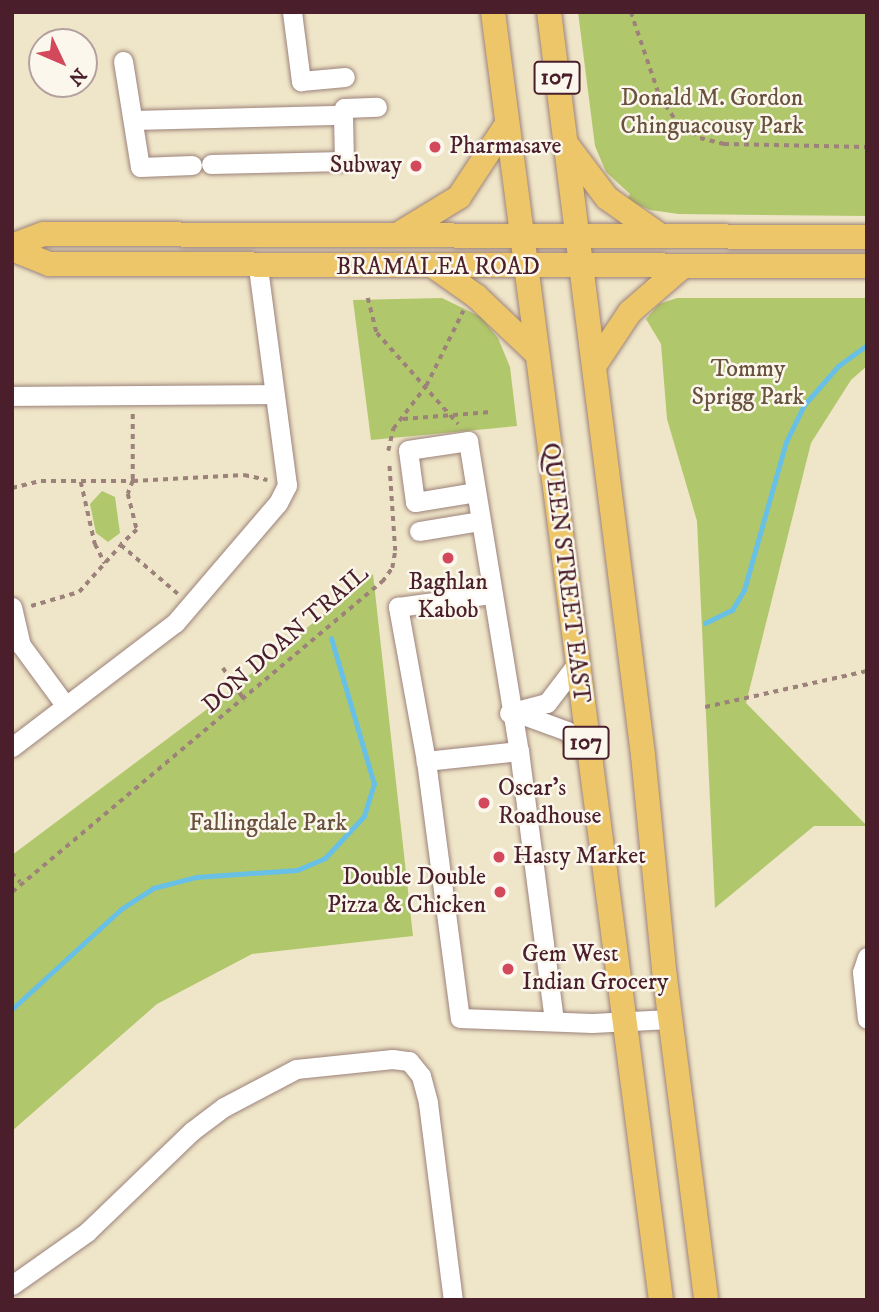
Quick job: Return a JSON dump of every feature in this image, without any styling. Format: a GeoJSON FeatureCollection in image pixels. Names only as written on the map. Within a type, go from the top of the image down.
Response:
{"type":"FeatureCollection","features":[{"type":"Feature","properties":{"kind":"main road","name":"QUEEN STREET EAST"},"geometry":{"type":"LineString","coordinates":[[493,12],[576,665],[661,1300]]}},
{"type":"Feature","properties":{"kind":"main road","name":"107"},"geometry":{"type":"LineString","coordinates":[[549,12],[643,755],[670,1019],[706,1300]]}},
{"type":"Feature","properties":{"kind":"main road"},"geometry":{"type":"LineString","coordinates":[[396,235],[459,197],[507,124]]}},
{"type":"Feature","properties":{"kind":"main road"},"geometry":{"type":"LineString","coordinates":[[566,144],[607,198],[658,234]]}},
{"type":"Feature","properties":{"kind":"main road","name":"BRAMALEA ROAD"},"geometry":{"type":"LineString","coordinates":[[12,248],[44,234],[658,234],[867,237]]}},
{"type":"Feature","properties":{"kind":"main road","name":"BRAMALEA ROAD"},"geometry":{"type":"LineString","coordinates":[[12,248],[49,264],[436,268],[867,266]]}},
{"type":"Feature","properties":{"kind":"main road"},"geometry":{"type":"LineString","coordinates":[[594,366],[630,312],[682,267]]}},
{"type":"Feature","properties":{"kind":"main road"},"geometry":{"type":"LineString","coordinates":[[436,268],[476,296],[537,354]]}},
{"type":"Feature","properties":{"kind":"street"},"geometry":{"type":"LineString","coordinates":[[292,12],[301,81],[345,77]]}},
{"type":"Feature","properties":{"kind":"street"},"geometry":{"type":"LineString","coordinates":[[123,61],[140,167],[344,161],[344,108],[377,107]]}},
{"type":"Feature","properties":{"kind":"street"},"geometry":{"type":"LineString","coordinates":[[132,120],[343,115]]}},
{"type":"Feature","properties":{"kind":"street"},"geometry":{"type":"LineString","coordinates":[[12,747],[174,622],[278,503],[286,485],[258,267]]}},
{"type":"Feature","properties":{"kind":"street"},"geometry":{"type":"LineString","coordinates":[[12,396],[274,394]]}},
{"type":"Feature","properties":{"kind":"street"},"geometry":{"type":"LineString","coordinates":[[476,492],[415,502],[408,450],[468,441],[519,751],[554,1019]]}},
{"type":"Feature","properties":{"kind":"street"},"geometry":{"type":"LineString","coordinates":[[419,530],[480,521]]}},
{"type":"Feature","properties":{"kind":"street"},"geometry":{"type":"LineString","coordinates":[[492,594],[398,607],[426,761],[460,1018],[625,1023],[670,1019]]}},
{"type":"Feature","properties":{"kind":"street"},"geometry":{"type":"LineString","coordinates":[[13,609],[21,645],[65,705]]}},
{"type":"Feature","properties":{"kind":"street"},"geometry":{"type":"LineString","coordinates":[[513,713],[547,704],[576,665]]}},
{"type":"Feature","properties":{"kind":"street"},"geometry":{"type":"LineString","coordinates":[[513,713],[567,731],[588,756]]}},
{"type":"Feature","properties":{"kind":"street"},"geometry":{"type":"LineString","coordinates":[[426,761],[519,751]]}},
{"type":"Feature","properties":{"kind":"street"},"geometry":{"type":"LineString","coordinates":[[867,957],[862,972],[867,1019]]}},
{"type":"Feature","properties":{"kind":"street"},"geometry":{"type":"LineString","coordinates":[[12,1285],[88,1232],[192,1131],[224,1107],[296,1069],[392,1059],[410,1061],[421,1076],[428,1103],[453,1300]]}},
{"type":"Feature","properties":{"kind":"path"},"geometry":{"type":"LineString","coordinates":[[631,12],[660,97],[676,121],[700,138],[724,144],[867,147]]}},
{"type":"Feature","properties":{"kind":"path"},"geometry":{"type":"LineString","coordinates":[[368,298],[377,333],[455,418],[468,441]]}},
{"type":"Feature","properties":{"kind":"path","name":"DON DOAN TRAIL"},"geometry":{"type":"LineString","coordinates":[[12,892],[369,596],[392,568],[395,551],[388,441],[426,386],[467,304]]}},
{"type":"Feature","properties":{"kind":"path"},"geometry":{"type":"LineString","coordinates":[[13,609],[79,592],[136,530],[128,494],[133,481],[132,396]]}},
{"type":"Feature","properties":{"kind":"path"},"geometry":{"type":"LineString","coordinates":[[402,419],[455,418],[491,412]]}},
{"type":"Feature","properties":{"kind":"path"},"geometry":{"type":"LineString","coordinates":[[12,488],[41,481],[133,481],[244,475],[286,485]]}},
{"type":"Feature","properties":{"kind":"path"},"geometry":{"type":"LineString","coordinates":[[81,481],[105,564]]}},
{"type":"Feature","properties":{"kind":"path"},"geometry":{"type":"LineString","coordinates":[[121,545],[190,605]]}},
{"type":"Feature","properties":{"kind":"path"},"geometry":{"type":"LineString","coordinates":[[223,668],[245,701]]}},
{"type":"Feature","properties":{"kind":"path"},"geometry":{"type":"LineString","coordinates":[[705,706],[867,671]]}},
{"type":"Feature","properties":{"kind":"path"},"geometry":{"type":"LineString","coordinates":[[12,873],[20,883]]}},
{"type":"Feature","properties":{"kind":"green space","name":"Donald M. Gordon Chinguacousy Park"},"geometry":{"type":"Polygon","coordinates":[[[578,12],[867,12],[867,216],[679,214],[650,210],[627,200],[630,194],[606,172],[595,146],[578,12]]]}},
{"type":"Feature","properties":{"kind":"green space"},"geometry":{"type":"Polygon","coordinates":[[[442,298],[481,317],[498,338],[510,367],[517,426],[371,440],[353,300],[442,298]]]}},
{"type":"Feature","properties":{"kind":"green space","name":"Tommy Sprigg Park"},"geometry":{"type":"Polygon","coordinates":[[[677,298],[867,298],[867,366],[851,380],[811,443],[746,703],[867,826],[814,826],[715,908],[697,521],[667,419],[661,344],[646,319],[659,304],[677,298]]]}},
{"type":"Feature","properties":{"kind":"green space"},"geometry":{"type":"Polygon","coordinates":[[[102,491],[115,497],[120,533],[108,542],[96,533],[90,504],[102,491]]]}},
{"type":"Feature","properties":{"kind":"green space","name":"Fallingdale Park"},"geometry":{"type":"Polygon","coordinates":[[[373,574],[413,936],[252,954],[157,1004],[12,1131],[12,855],[210,707],[373,574]]]}},
{"type":"Feature","properties":{"kind":"waterway"},"geometry":{"type":"LineString","coordinates":[[705,623],[732,610],[744,590],[786,442],[804,405],[838,366],[867,345]]}},
{"type":"Feature","properties":{"kind":"waterway"},"geometry":{"type":"LineString","coordinates":[[12,1009],[121,909],[153,888],[196,877],[297,870],[325,858],[364,816],[374,784],[331,638]]}},
{"type":"Feature","properties":{"kind":"place","name":"Pharmasave"},"geometry":{"type":"Point","coordinates":[435,147]}},
{"type":"Feature","properties":{"kind":"place","name":"Subway"},"geometry":{"type":"Point","coordinates":[416,166]}},
{"type":"Feature","properties":{"kind":"place","name":"Baghlan Kabob"},"geometry":{"type":"Point","coordinates":[448,558]}},
{"type":"Feature","properties":{"kind":"place","name":"Oscar's Roadhouse"},"geometry":{"type":"Point","coordinates":[484,803]}},
{"type":"Feature","properties":{"kind":"place","name":"Hasty Market"},"geometry":{"type":"Point","coordinates":[499,857]}},
{"type":"Feature","properties":{"kind":"place","name":"Double Double Pizza & Chicken"},"geometry":{"type":"Point","coordinates":[500,892]}},
{"type":"Feature","properties":{"kind":"place","name":"Gem West Indian Grocery"},"geometry":{"type":"Point","coordinates":[508,969]}}]}
